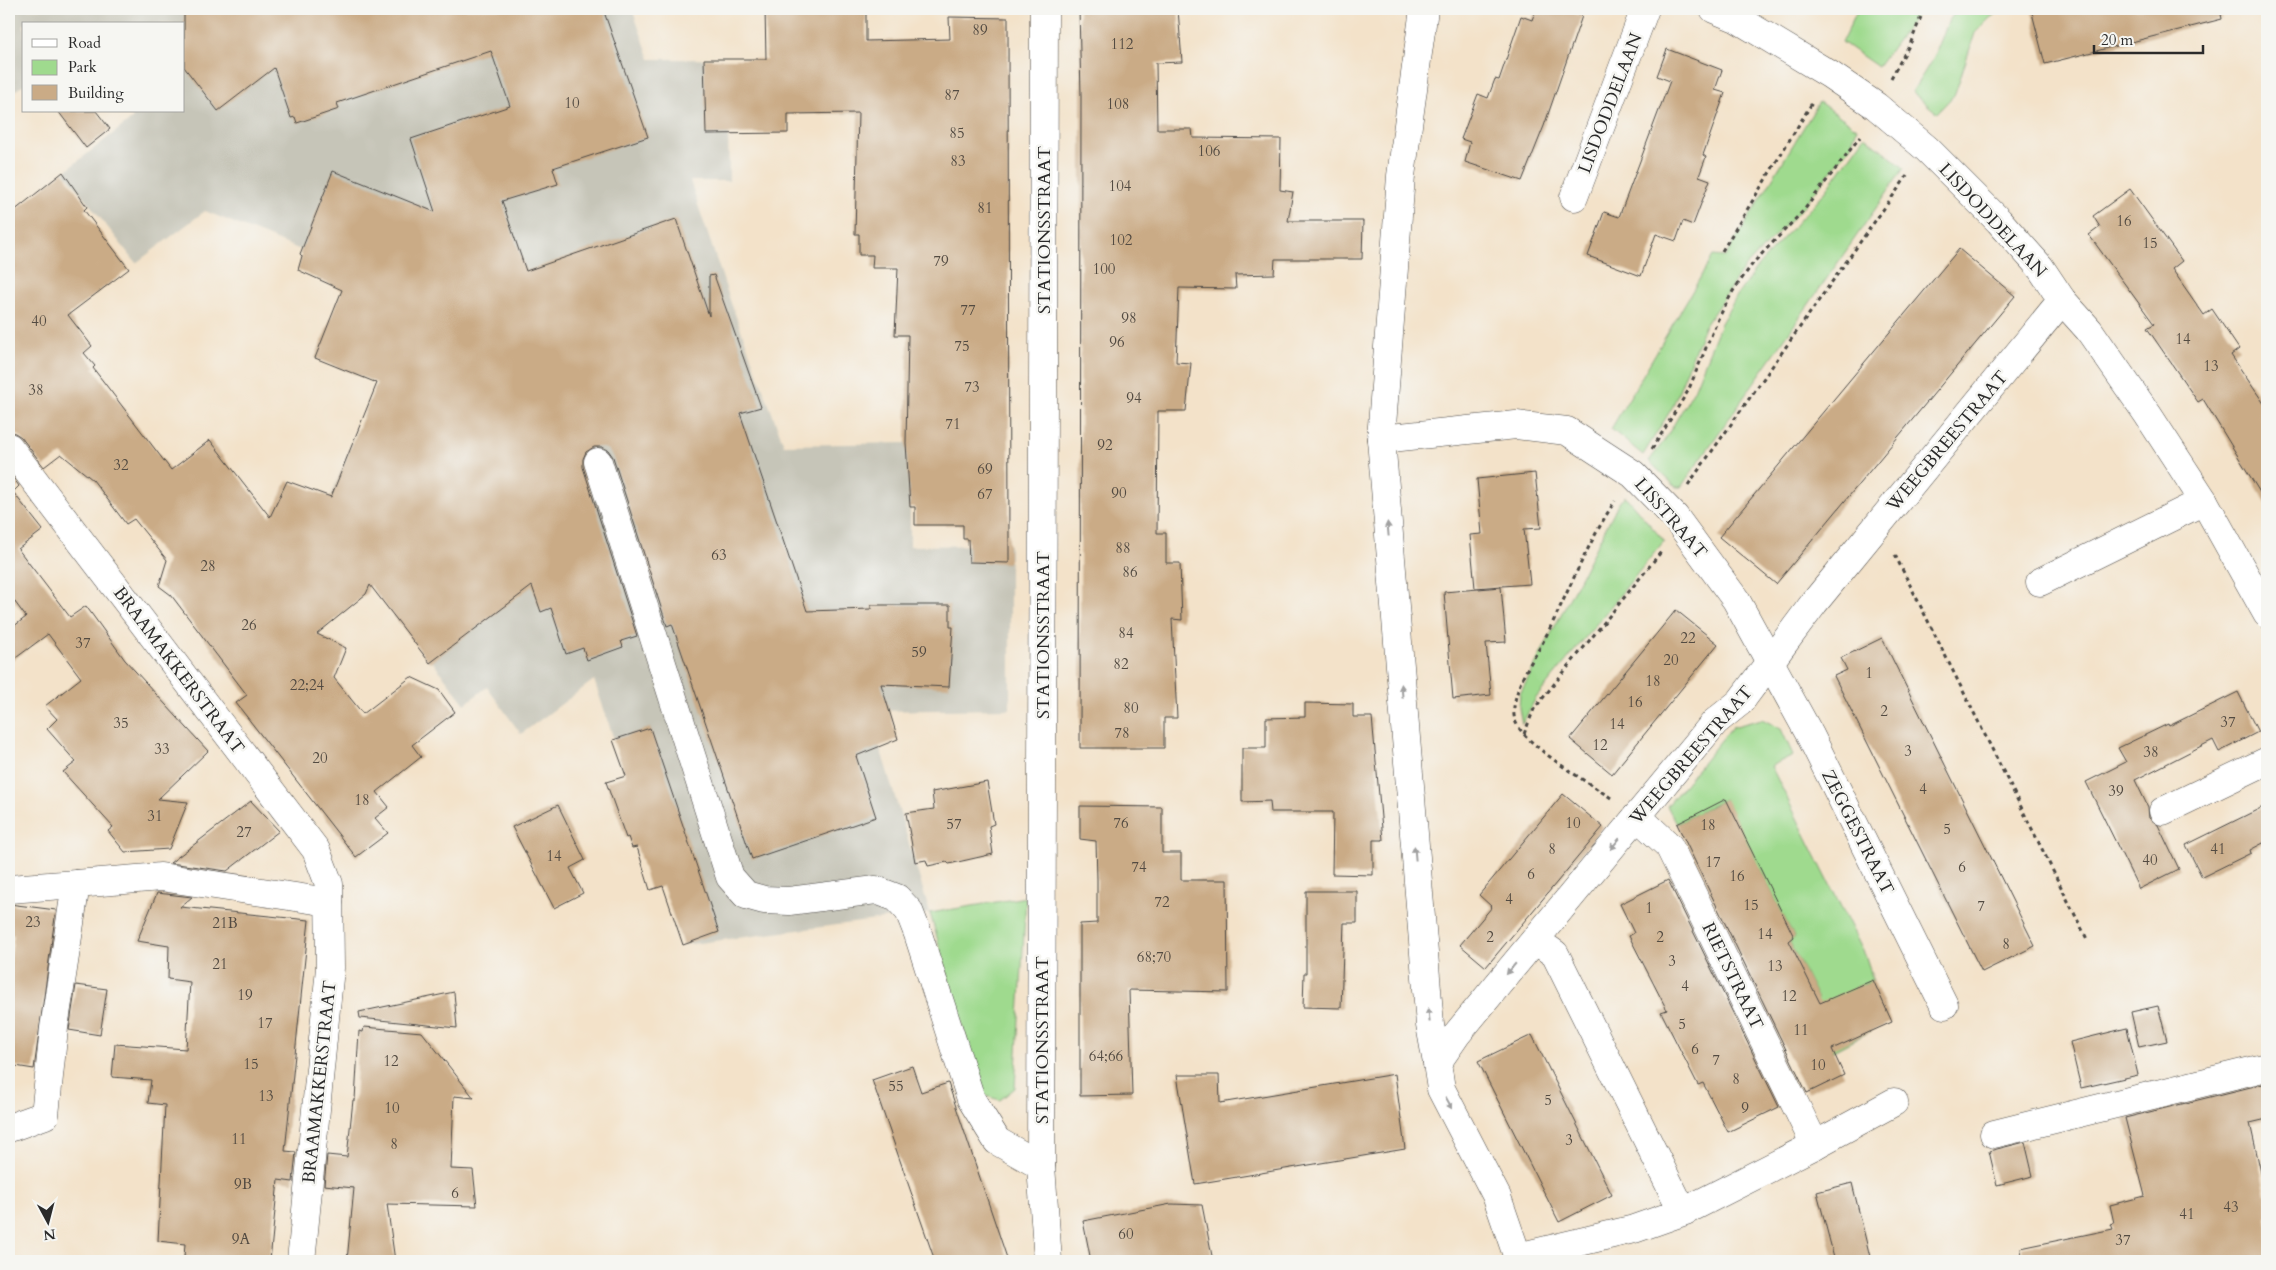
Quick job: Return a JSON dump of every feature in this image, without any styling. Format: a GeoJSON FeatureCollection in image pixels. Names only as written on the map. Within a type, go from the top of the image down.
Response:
{"type":"FeatureCollection","features":[{"type":"Feature","properties":{"kind":"street","name":"STATIONSSTRAAT"},"geometry":{"type":"LineString","coordinates":[[1044,9],[1041,1166],[1048,1261]]}},
{"type":"Feature","properties":{"kind":"street"},"geometry":{"type":"LineString","coordinates":[[1424,9],[1401,176],[1381,439],[1430,1025],[1441,1089],[1497,1197],[1519,1259],[1634,1229],[1685,1211],[1815,1145],[1894,1102]]}},
{"type":"Feature","properties":{"kind":"street","name":"LISDODDELAAN"},"geometry":{"type":"LineString","coordinates":[[1574,197],[1645,9]]}},
{"type":"Feature","properties":{"kind":"street","name":"LISDODDELAAN"},"geometry":{"type":"LineString","coordinates":[[1714,9],[1736,18],[1830,74],[1876,106],[1927,149],[1999,221],[2040,268],[2062,300],[2089,330],[2148,415],[2204,501],[2267,614]]}},
{"type":"Feature","properties":{"kind":"street","name":"WEEGBREESTRAAT"},"geometry":{"type":"LineString","coordinates":[[1437,1063],[1457,1034],[1715,722],[1740,702],[1814,603],[2062,300]]}},
{"type":"Feature","properties":{"kind":"street","name":"LISSTRAAT"},"geometry":{"type":"LineString","coordinates":[[1381,439],[1516,425],[1567,430],[1633,474],[1675,517],[1736,600],[1771,661]]}},
{"type":"Feature","properties":{"kind":"street","name":"BRAAMAKKERSTRAAT"},"geometry":{"type":"LineString","coordinates":[[9,447],[316,850],[329,884],[330,968],[301,1261]]}},
{"type":"Feature","properties":{"kind":"street"},"geometry":{"type":"LineString","coordinates":[[598,462],[730,878],[746,895],[764,900],[788,901],[876,890],[897,898],[909,910],[918,934],[971,1099],[996,1141],[1041,1166]]}},
{"type":"Feature","properties":{"kind":"street"},"geometry":{"type":"LineString","coordinates":[[2040,582],[2204,501]]}},
{"type":"Feature","properties":{"kind":"street","name":"ZEGGESTRAAT"},"geometry":{"type":"LineString","coordinates":[[1771,661],[1944,1005]]}},
{"type":"Feature","properties":{"kind":"street"},"geometry":{"type":"LineString","coordinates":[[2163,811],[2267,761]]}},
{"type":"Feature","properties":{"kind":"street","name":"RIETSTRAAT"},"geometry":{"type":"LineString","coordinates":[[1637,816],[1669,846],[1815,1145]]}},
{"type":"Feature","properties":{"kind":"street"},"geometry":{"type":"LineString","coordinates":[[9,889],[161,877],[329,902]]}},
{"type":"Feature","properties":{"kind":"street"},"geometry":{"type":"LineString","coordinates":[[9,1128],[45,1115],[54,1028],[76,884]]}},
{"type":"Feature","properties":{"kind":"street"},"geometry":{"type":"LineString","coordinates":[[1535,940],[1555,954],[1676,1198]]}},
{"type":"Feature","properties":{"kind":"street"},"geometry":{"type":"LineString","coordinates":[[1994,1134],[2267,1067]]}},
{"type":"Feature","properties":{"kind":"path"},"geometry":{"type":"LineString","coordinates":[[1876,106],[1911,42],[1924,9]]}},
{"type":"Feature","properties":{"kind":"path"},"geometry":{"type":"LineString","coordinates":[[1722,251],[1830,74]]}},
{"type":"Feature","properties":{"kind":"path"},"geometry":{"type":"LineString","coordinates":[[1524,735],[1534,709],[1666,546],[1682,493],[1927,149]]}},
{"type":"Feature","properties":{"kind":"path"},"geometry":{"type":"LineString","coordinates":[[1875,529],[1900,562],[2087,938]]}},
{"type":"Feature","properties":{"kind":"shaded area"},"geometry":{"type":"Polygon","coordinates":[[[9,9],[632,9],[650,59],[866,60],[895,113],[788,114],[728,128],[729,181],[690,181],[731,303],[784,445],[910,443],[910,546],[1010,545],[1010,709],[869,711],[930,913],[683,945],[594,680],[521,734],[487,687],[465,704],[432,661],[430,663],[373,589],[393,573],[322,517],[377,383],[315,358],[349,274],[302,256],[300,254],[301,250],[205,211],[136,263],[64,172],[133,118],[129,112],[185,112],[185,22],[22,22],[22,86],[9,96],[9,9]]]}},
{"type":"Feature","properties":{"kind":"green space"},"geometry":{"type":"Polygon","coordinates":[[[1858,9],[1921,9],[1878,67],[1842,42],[1858,9]]]}},
{"type":"Feature","properties":{"kind":"green space"},"geometry":{"type":"Polygon","coordinates":[[[1959,9],[2005,9],[1991,17],[1975,33],[1955,94],[1937,113],[1912,92],[1935,55],[1949,20],[1959,9]]]}},
{"type":"Feature","properties":{"kind":"green space"},"geometry":{"type":"Polygon","coordinates":[[[1819,102],[1857,128],[1851,146],[1802,208],[1744,268],[1704,327],[1672,408],[1643,455],[1611,429],[1713,256],[1725,257],[1819,102]]]}},
{"type":"Feature","properties":{"kind":"green space"},"geometry":{"type":"Polygon","coordinates":[[[1865,136],[1904,168],[1681,487],[1676,487],[1649,461],[1664,441],[1694,390],[1721,323],[1738,294],[1758,266],[1824,193],[1865,136]]]}},
{"type":"Feature","properties":{"kind":"green space"},"geometry":{"type":"Polygon","coordinates":[[[1625,496],[1664,541],[1536,698],[1522,724],[1519,708],[1520,694],[1618,504],[1625,496]]]}},
{"type":"Feature","properties":{"kind":"green space"},"geometry":{"type":"Polygon","coordinates":[[[1762,719],[1781,729],[1793,755],[1771,766],[1865,955],[1873,980],[1854,988],[1873,1030],[1833,1051],[1809,1004],[1818,999],[1789,941],[1794,937],[1725,799],[1677,824],[1667,806],[1732,727],[1762,719]]]}},
{"type":"Feature","properties":{"kind":"green space"},"geometry":{"type":"Polygon","coordinates":[[[1026,897],[1015,1088],[1000,1100],[982,1095],[930,913],[1026,897]]]}},
{"type":"Feature","properties":{"kind":"building"},"geometry":{"type":"Polygon","coordinates":[[[184,9],[603,9],[648,137],[553,168],[558,184],[502,201],[526,271],[676,219],[709,316],[709,276],[714,275],[761,407],[740,413],[807,611],[871,609],[871,605],[950,605],[950,627],[953,627],[949,687],[881,684],[898,739],[856,756],[876,817],[752,859],[672,624],[667,626],[613,457],[608,450],[602,447],[594,447],[586,452],[583,459],[583,467],[637,636],[621,641],[623,647],[587,660],[583,648],[566,654],[551,608],[541,612],[532,586],[430,663],[370,585],[366,594],[317,634],[346,648],[334,678],[363,714],[411,677],[439,690],[455,712],[412,745],[421,757],[377,792],[389,807],[375,818],[388,833],[356,857],[236,703],[247,695],[171,595],[159,586],[167,560],[134,519],[126,524],[93,480],[61,454],[44,467],[21,437],[9,432],[9,215],[63,172],[87,207],[84,210],[129,269],[68,315],[92,346],[84,353],[95,366],[93,368],[171,470],[210,440],[270,517],[287,481],[331,497],[377,383],[315,358],[342,290],[298,270],[302,256],[300,254],[333,171],[435,212],[411,139],[510,106],[491,51],[337,103],[339,109],[297,123],[295,117],[291,118],[274,68],[218,111],[185,68],[184,9]]]}},
{"type":"Feature","properties":{"kind":"building"},"geometry":{"type":"Polygon","coordinates":[[[765,9],[866,9],[866,41],[950,39],[949,17],[1008,18],[1009,563],[969,562],[968,539],[963,539],[963,525],[915,525],[915,507],[910,507],[906,443],[908,335],[895,335],[898,268],[872,268],[873,255],[859,255],[859,234],[855,234],[858,113],[788,114],[788,133],[706,134],[704,59],[766,59],[765,9]]]}},
{"type":"Feature","properties":{"kind":"building"},"geometry":{"type":"Polygon","coordinates":[[[1079,9],[1178,9],[1182,62],[1156,63],[1157,129],[1192,129],[1193,138],[1281,139],[1280,190],[1293,192],[1288,221],[1363,221],[1362,259],[1275,259],[1274,274],[1235,275],[1236,289],[1179,288],[1176,362],[1191,363],[1186,411],[1158,411],[1157,533],[1166,533],[1166,563],[1180,563],[1182,620],[1172,619],[1177,718],[1164,718],[1164,748],[1080,748],[1081,96],[1079,9]]]}},
{"type":"Feature","properties":{"kind":"building"},"geometry":{"type":"Polygon","coordinates":[[[1536,9],[1561,9],[1582,16],[1544,126],[1522,181],[1465,162],[1470,142],[1461,139],[1478,94],[1488,98],[1495,79],[1499,80],[1521,16],[1532,20],[1536,9]]]}},
{"type":"Feature","properties":{"kind":"building"},"geometry":{"type":"Polygon","coordinates":[[[2031,9],[2220,9],[2222,19],[2045,64],[2031,9]]]}},
{"type":"Feature","properties":{"kind":"building"},"geometry":{"type":"Polygon","coordinates":[[[1667,49],[1722,70],[1715,90],[1725,93],[1703,155],[1706,157],[1699,176],[1710,180],[1693,225],[1683,221],[1676,241],[1656,234],[1641,276],[1588,256],[1604,212],[1619,217],[1670,81],[1657,76],[1667,49]]]}},
{"type":"Feature","properties":{"kind":"building"},"geometry":{"type":"Polygon","coordinates":[[[59,112],[97,112],[110,129],[86,148],[59,112]]]}},
{"type":"Feature","properties":{"kind":"building"},"geometry":{"type":"Polygon","coordinates":[[[2130,189],[2182,261],[2172,269],[2204,315],[2212,309],[2239,349],[2231,355],[2267,408],[2267,504],[2203,399],[2198,402],[2147,328],[2154,324],[2089,235],[2100,227],[2093,216],[2130,189]]]}},
{"type":"Feature","properties":{"kind":"building"},"geometry":{"type":"Polygon","coordinates":[[[1959,249],[2015,296],[1776,584],[1719,537],[1959,249]]]}},
{"type":"Feature","properties":{"kind":"building"},"geometry":{"type":"Polygon","coordinates":[[[9,472],[19,486],[13,492],[43,530],[18,549],[70,617],[86,606],[125,660],[208,751],[158,799],[188,802],[169,849],[125,852],[108,831],[113,827],[63,772],[76,762],[47,729],[57,719],[45,706],[81,678],[48,634],[9,663],[9,630],[26,617],[9,594],[9,472]]]}},
{"type":"Feature","properties":{"kind":"building"},"geometry":{"type":"Polygon","coordinates":[[[1535,473],[1541,528],[1524,529],[1530,584],[1475,588],[1470,535],[1482,534],[1477,479],[1535,473]]]}},
{"type":"Feature","properties":{"kind":"building"},"geometry":{"type":"Polygon","coordinates":[[[1501,587],[1506,642],[1486,643],[1491,695],[1453,699],[1444,592],[1501,587]]]}},
{"type":"Feature","properties":{"kind":"building"},"geometry":{"type":"Polygon","coordinates":[[[1676,610],[1718,644],[1612,774],[1570,739],[1676,610]]]}},
{"type":"Feature","properties":{"kind":"building"},"geometry":{"type":"Polygon","coordinates":[[[1882,638],[2035,946],[1982,972],[1834,676],[1847,670],[1841,658],[1882,638]]]}},
{"type":"Feature","properties":{"kind":"building"},"geometry":{"type":"Polygon","coordinates":[[[2238,692],[2258,732],[2219,752],[2213,740],[2135,780],[2148,807],[2149,818],[2158,825],[2179,869],[2139,889],[2086,782],[2126,762],[2118,748],[2168,724],[2169,726],[2238,692]]]}},
{"type":"Feature","properties":{"kind":"building"},"geometry":{"type":"Polygon","coordinates":[[[1305,703],[1353,704],[1353,717],[1372,717],[1383,840],[1373,840],[1373,875],[1332,874],[1333,812],[1271,812],[1270,801],[1242,802],[1242,748],[1266,748],[1266,718],[1305,717],[1305,703]]]}},
{"type":"Feature","properties":{"kind":"building"},"geometry":{"type":"Polygon","coordinates":[[[650,728],[719,932],[683,945],[663,886],[650,890],[637,847],[632,848],[628,837],[626,838],[606,782],[626,776],[613,740],[650,728]]]}},
{"type":"Feature","properties":{"kind":"building"},"geometry":{"type":"Polygon","coordinates":[[[987,782],[994,824],[989,826],[993,854],[949,864],[947,862],[928,866],[926,860],[915,862],[906,813],[934,809],[932,792],[987,782]]]}},
{"type":"Feature","properties":{"kind":"building"},"geometry":{"type":"Polygon","coordinates":[[[1563,794],[1603,827],[1486,967],[1460,945],[1492,907],[1479,895],[1563,794]]]}},
{"type":"Feature","properties":{"kind":"building"},"geometry":{"type":"Polygon","coordinates":[[[1726,799],[1794,937],[1789,941],[1820,1003],[1873,980],[1892,1022],[1832,1049],[1844,1075],[1807,1093],[1677,824],[1726,799]]]}},
{"type":"Feature","properties":{"kind":"building"},"geometry":{"type":"Polygon","coordinates":[[[251,801],[279,831],[227,871],[170,863],[251,801]]]}},
{"type":"Feature","properties":{"kind":"building"},"geometry":{"type":"Polygon","coordinates":[[[558,805],[585,860],[570,868],[583,893],[554,908],[512,827],[558,805]]]}},
{"type":"Feature","properties":{"kind":"building"},"geometry":{"type":"Polygon","coordinates":[[[2267,805],[2267,841],[2250,850],[2251,853],[2202,877],[2186,845],[2267,805]]]}},
{"type":"Feature","properties":{"kind":"building"},"geometry":{"type":"Polygon","coordinates":[[[1080,806],[1162,807],[1162,853],[1181,853],[1181,880],[1227,880],[1228,992],[1129,990],[1132,1095],[1080,1096],[1080,924],[1097,923],[1097,880],[1096,841],[1080,839],[1080,806]]]}},
{"type":"Feature","properties":{"kind":"building"},"geometry":{"type":"Polygon","coordinates":[[[1668,880],[1779,1107],[1728,1132],[1703,1083],[1698,1085],[1661,1012],[1667,1010],[1629,936],[1634,933],[1620,904],[1668,880]]]}},
{"type":"Feature","properties":{"kind":"building"},"geometry":{"type":"Polygon","coordinates":[[[1306,891],[1357,891],[1357,923],[1344,923],[1341,1008],[1303,1007],[1304,973],[1306,973],[1306,891]]]}},
{"type":"Feature","properties":{"kind":"building"},"geometry":{"type":"Polygon","coordinates":[[[157,893],[192,897],[180,907],[309,920],[285,1151],[296,1152],[293,1182],[278,1180],[270,1261],[201,1261],[201,1259],[184,1257],[185,1244],[158,1241],[165,1105],[148,1103],[151,1080],[112,1077],[115,1044],[186,1049],[190,982],[168,979],[169,946],[137,941],[157,893]]]}},
{"type":"Feature","properties":{"kind":"building"},"geometry":{"type":"Polygon","coordinates":[[[9,904],[56,910],[34,1069],[9,1065],[9,971],[14,935],[9,934],[9,904]]]}},
{"type":"Feature","properties":{"kind":"building"},"geometry":{"type":"Polygon","coordinates":[[[76,985],[107,989],[100,1035],[69,1030],[76,985]]]}},
{"type":"Feature","properties":{"kind":"building"},"geometry":{"type":"Polygon","coordinates":[[[454,992],[457,1028],[360,1018],[359,1012],[454,992]]]}},
{"type":"Feature","properties":{"kind":"building"},"geometry":{"type":"Polygon","coordinates":[[[2158,1006],[2167,1041],[2139,1047],[2131,1012],[2158,1006]]]}},
{"type":"Feature","properties":{"kind":"building"},"geometry":{"type":"Polygon","coordinates":[[[364,1027],[422,1032],[474,1098],[454,1096],[451,1169],[473,1170],[477,1206],[387,1204],[395,1261],[347,1261],[354,1188],[324,1185],[327,1155],[347,1157],[353,1100],[355,1100],[359,1031],[363,1032],[364,1027]]]}},
{"type":"Feature","properties":{"kind":"building"},"geometry":{"type":"Polygon","coordinates":[[[2127,1028],[2138,1075],[2081,1088],[2070,1042],[2127,1028]]]}},
{"type":"Feature","properties":{"kind":"building"},"geometry":{"type":"Polygon","coordinates":[[[1532,1035],[1612,1195],[1559,1222],[1478,1061],[1532,1035]]]}},
{"type":"Feature","properties":{"kind":"building"},"geometry":{"type":"Polygon","coordinates":[[[912,1066],[921,1092],[948,1083],[1008,1261],[935,1261],[872,1080],[912,1066]]]}},
{"type":"Feature","properties":{"kind":"building"},"geometry":{"type":"Polygon","coordinates":[[[1395,1074],[1405,1149],[1195,1184],[1177,1075],[1219,1075],[1220,1103],[1395,1074]]]}},
{"type":"Feature","properties":{"kind":"building"},"geometry":{"type":"Polygon","coordinates":[[[2267,1083],[2267,1119],[2250,1123],[2267,1200],[2267,1261],[2022,1261],[2021,1248],[2113,1229],[2111,1224],[2114,1223],[2110,1205],[2145,1196],[2125,1118],[2267,1083]]]}},
{"type":"Feature","properties":{"kind":"building"},"geometry":{"type":"Polygon","coordinates":[[[2025,1142],[2033,1176],[1997,1185],[1989,1151],[2025,1142]]]}},
{"type":"Feature","properties":{"kind":"building"},"geometry":{"type":"Polygon","coordinates":[[[1852,1183],[1871,1261],[1835,1261],[1817,1192],[1852,1183]]]}},
{"type":"Feature","properties":{"kind":"building"},"geometry":{"type":"Polygon","coordinates":[[[1171,1204],[1202,1205],[1213,1261],[1091,1261],[1083,1221],[1171,1204]]]}}]}
